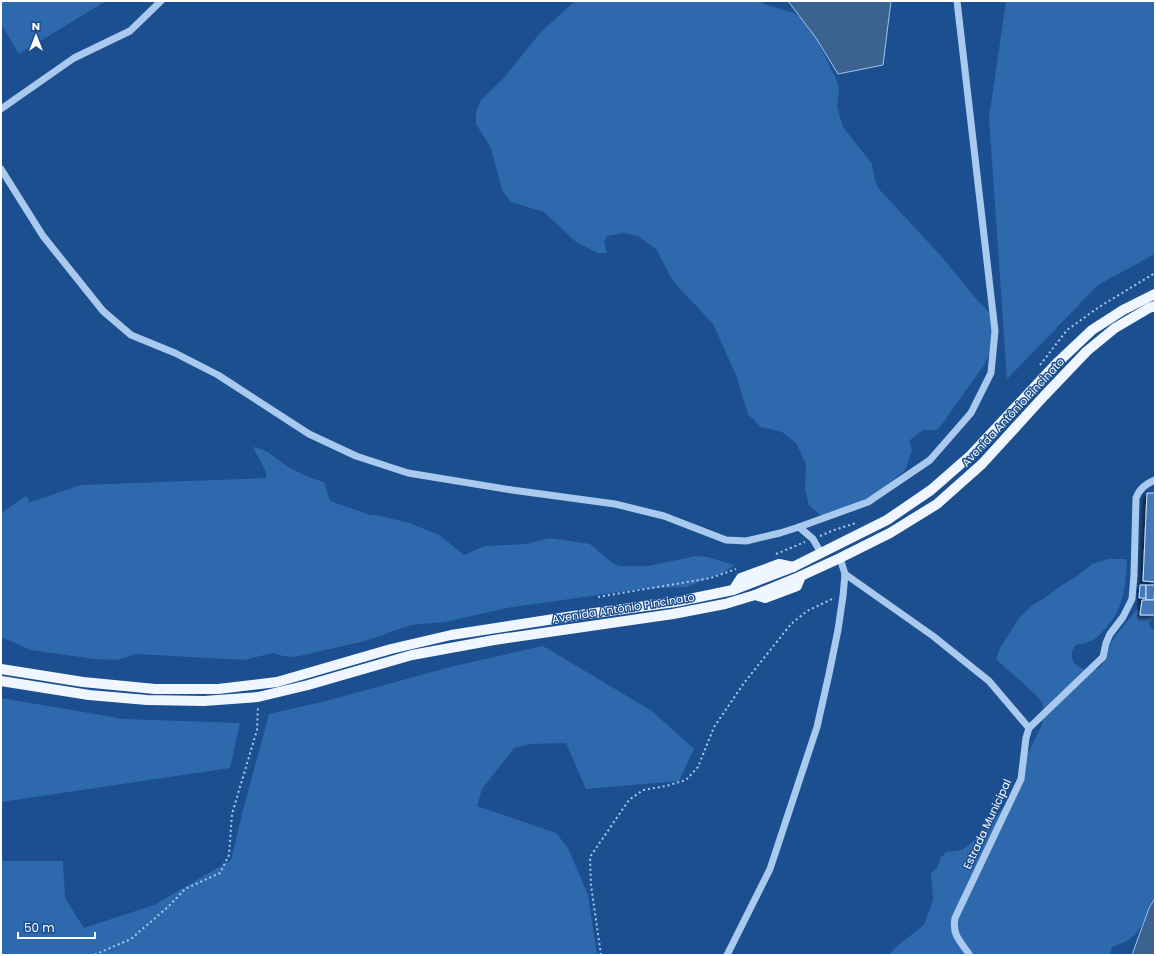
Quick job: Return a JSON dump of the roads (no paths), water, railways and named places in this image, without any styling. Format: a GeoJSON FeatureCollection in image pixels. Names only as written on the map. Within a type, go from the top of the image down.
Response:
{"type":"FeatureCollection","features":[{"type":"Feature","properties":{"kind":"main road","name":"Avenida Antônio Pincinato"},"geometry":{"type":"LineString","coordinates":[[1,669],[83,682],[147,688],[218,689],[277,682],[391,649],[451,636],[674,602],[733,590],[741,578],[779,564],[793,567],[887,520],[931,490],[971,455],[1056,364],[1092,330],[1123,310],[1155,294]]}},
{"type":"Feature","properties":{"kind":"main road","name":"Avenida Antônio Pincinato"},"geometry":{"type":"LineString","coordinates":[[1,681],[89,695],[147,700],[204,701],[258,697],[308,685],[412,655],[494,640],[673,614],[725,604],[755,595],[802,576],[890,533],[936,504],[982,464],[1087,351],[1115,328],[1155,306]]}},
{"type":"Feature","properties":{"kind":"street"},"geometry":{"type":"LineString","coordinates":[[1,109],[74,58],[130,31],[161,1]]}},
{"type":"Feature","properties":{"kind":"street"},"geometry":{"type":"LineString","coordinates":[[1,169],[43,236],[103,310],[131,335],[175,353],[218,375],[309,434],[356,456],[408,473],[512,490],[615,504],[664,516],[726,540],[746,541],[799,527],[868,502],[930,460],[971,413],[991,373],[995,331],[957,1]]}},
{"type":"Feature","properties":{"kind":"street"},"geometry":{"type":"LineString","coordinates":[[845,574],[933,636],[989,681],[1029,728],[1103,657],[1106,643],[1110,634],[1123,617],[1132,599],[1136,498],[1139,491],[1146,484],[1155,480]]}},
{"type":"Feature","properties":{"kind":"street"},"geometry":{"type":"LineString","coordinates":[[799,527],[813,538],[821,553]]}},
{"type":"Feature","properties":{"kind":"street"},"geometry":{"type":"LineString","coordinates":[[727,955],[770,869],[817,727],[832,660],[843,596],[845,574],[840,558]]}},
{"type":"Feature","properties":{"kind":"street","name":"Estrada Municipal"},"geometry":{"type":"LineString","coordinates":[[969,954],[956,935],[954,927],[955,918],[1021,779],[1026,738],[1029,728]]}}]}
